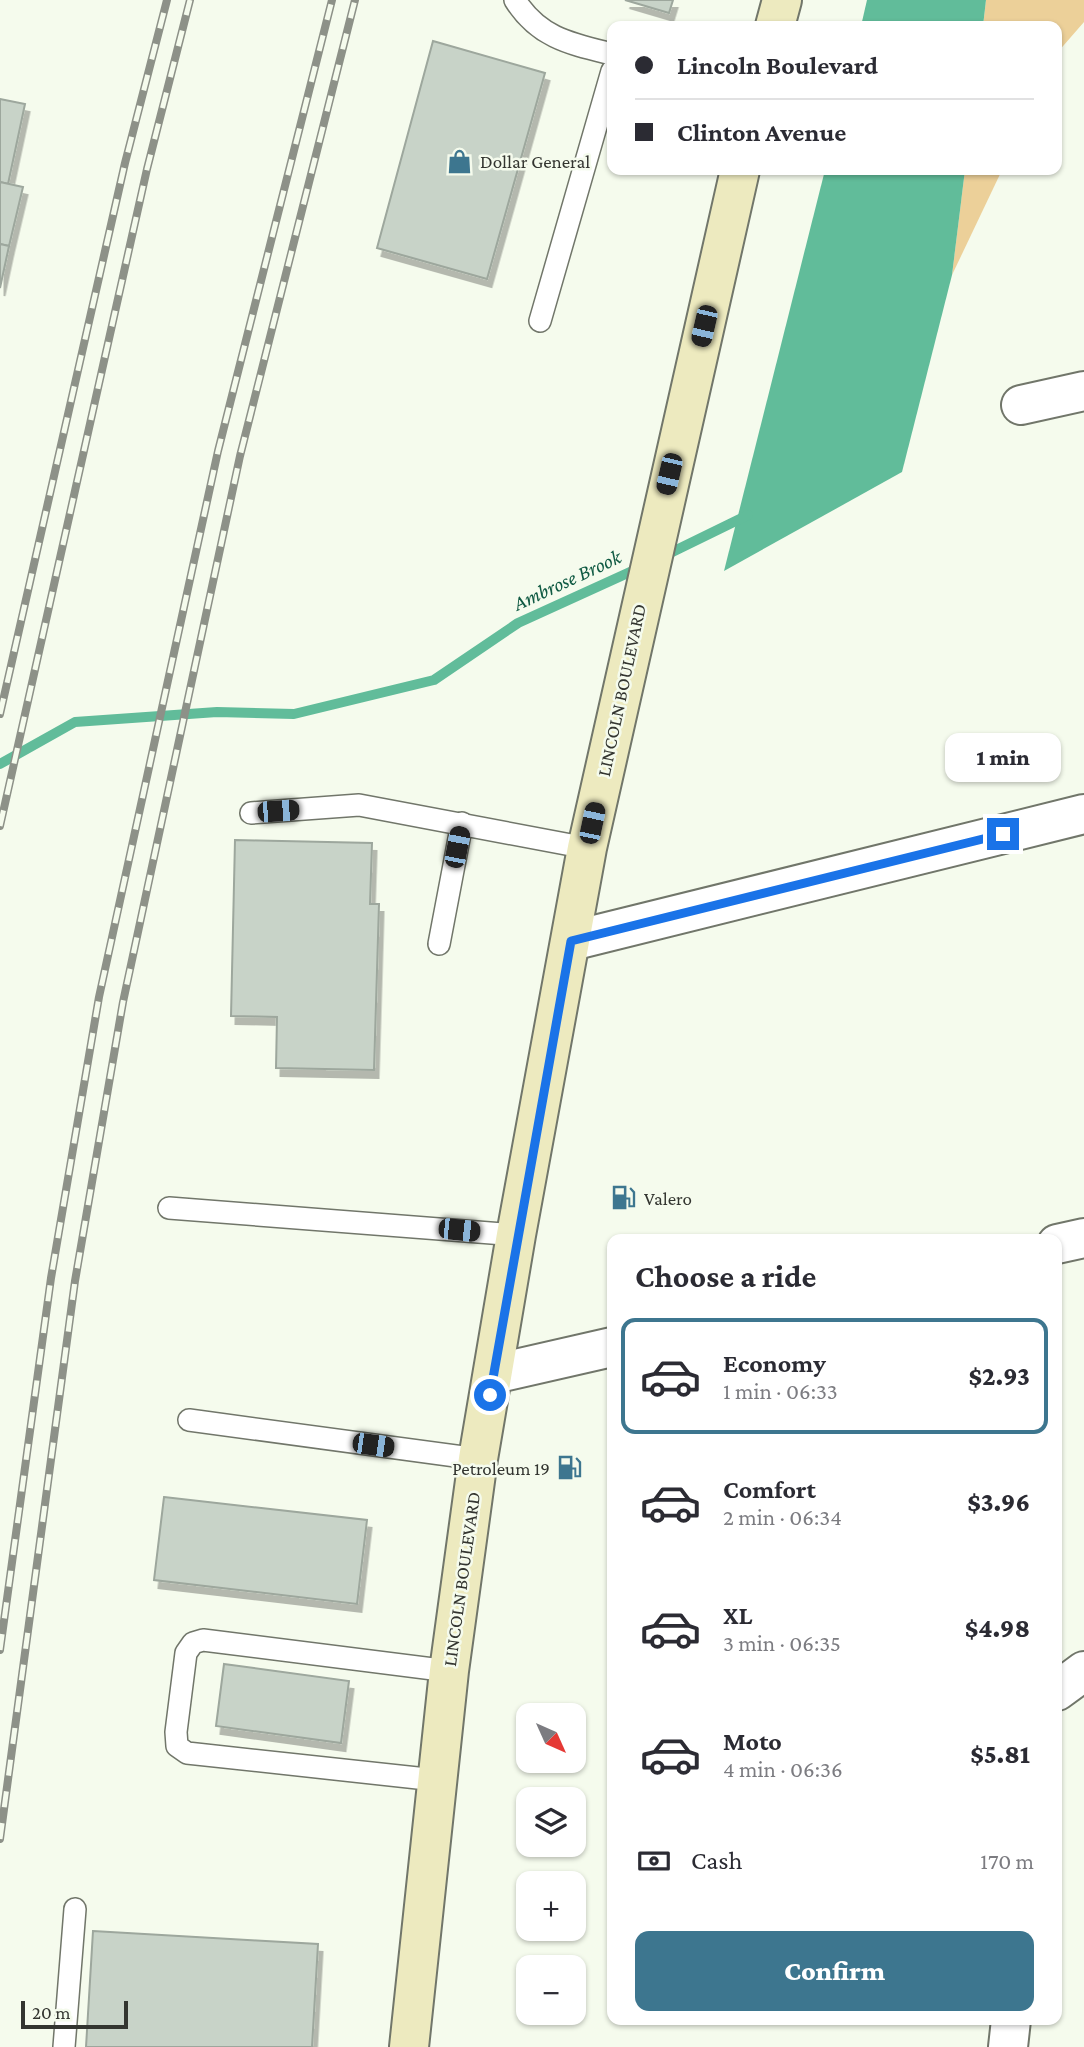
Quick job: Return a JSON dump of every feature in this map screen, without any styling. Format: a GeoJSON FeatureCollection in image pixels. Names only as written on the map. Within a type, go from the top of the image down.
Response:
{"type":"FeatureCollection","features":[{"type":"Feature","properties":{"kind":"main road"},"geometry":{"type":"LineString","coordinates":[[776,21],[782,0]]}},
{"type":"Feature","properties":{"kind":"main road","name":"LINCOLN BOULEVARD"},"geometry":{"type":"LineString","coordinates":[[409,2047],[449,1671],[478,1459],[516,1235],[587,848],[664,497],[739,175]]}},
{"type":"Feature","properties":{"kind":"street"},"geometry":{"type":"LineString","coordinates":[[1021,405],[1084,391]]}},
{"type":"Feature","properties":{"kind":"street"},"geometry":{"type":"LineString","coordinates":[[571,941],[1084,814]]}},
{"type":"Feature","properties":{"kind":"street"},"geometry":{"type":"LineString","coordinates":[[1062,1243],[1084,1238]]}},
{"type":"Feature","properties":{"kind":"street"},"geometry":{"type":"LineString","coordinates":[[494,1374],[607,1348]]}},
{"type":"Feature","properties":{"kind":"street"},"geometry":{"type":"LineString","coordinates":[[1062,1687],[1084,1671]]}},
{"type":"Feature","properties":{"kind":"street"},"geometry":{"type":"LineString","coordinates":[[1008,2047],[1010,2025]]}},
{"type":"Feature","properties":{"kind":"lane"},"geometry":{"type":"LineString","coordinates":[[515,0],[527,19],[565,43],[607,53]]}},
{"type":"Feature","properties":{"kind":"lane"},"geometry":{"type":"LineString","coordinates":[[540,321],[607,88]]}},
{"type":"Feature","properties":{"kind":"lane"},"geometry":{"type":"LineString","coordinates":[[251,813],[359,805],[587,848]]}},
{"type":"Feature","properties":{"kind":"lane"},"geometry":{"type":"LineString","coordinates":[[439,944],[462,823]]}},
{"type":"Feature","properties":{"kind":"lane"},"geometry":{"type":"LineString","coordinates":[[169,1208],[516,1235]]}},
{"type":"Feature","properties":{"kind":"lane"},"geometry":{"type":"LineString","coordinates":[[189,1420],[478,1459]]}},
{"type":"Feature","properties":{"kind":"lane"},"geometry":{"type":"LineString","coordinates":[[436,1780],[187,1753],[177,1746],[176,1732],[186,1653],[193,1643],[203,1640],[449,1671]]}},
{"type":"Feature","properties":{"kind":"lane"},"geometry":{"type":"LineString","coordinates":[[64,2047],[75,1909]]}},
{"type":"Feature","properties":{"kind":"shaded area"},"geometry":{"type":"Polygon","coordinates":[[[867,0],[986,0],[984,21],[862,21],[867,0]]]}},
{"type":"Feature","properties":{"kind":"shaded area"},"geometry":{"type":"Polygon","coordinates":[[[986,0],[1084,0],[1084,22],[1062,47],[1062,21],[984,21],[986,0]]]}},
{"type":"Feature","properties":{"kind":"shaded area"},"geometry":{"type":"Polygon","coordinates":[[[824,175],[964,175],[952,275],[902,472],[724,571],[824,175]]]}},
{"type":"Feature","properties":{"kind":"shaded area"},"geometry":{"type":"Polygon","coordinates":[[[964,175],[1000,175],[952,275],[964,175]]]}},
{"type":"Feature","properties":{"kind":"building"},"geometry":{"type":"Polygon","coordinates":[[[625,0],[673,0],[669,13],[625,0]]]}},
{"type":"Feature","properties":{"kind":"building","name":"Dollar General"},"geometry":{"type":"Polygon","coordinates":[[[433,41],[545,73],[487,279],[377,248],[433,41]]]}},
{"type":"Feature","properties":{"kind":"building"},"geometry":{"type":"Polygon","coordinates":[[[0,99],[25,104],[8,184],[0,182],[0,99]]]}},
{"type":"Feature","properties":{"kind":"building"},"geometry":{"type":"Polygon","coordinates":[[[0,182],[23,187],[9,246],[0,244],[0,182]]]}},
{"type":"Feature","properties":{"kind":"building"},"geometry":{"type":"Polygon","coordinates":[[[0,244],[9,246],[0,288],[0,244]]]}},
{"type":"Feature","properties":{"kind":"building"},"geometry":{"type":"Polygon","coordinates":[[[235,840],[372,843],[370,904],[379,904],[374,1070],[276,1068],[277,1017],[231,1016],[235,840]]]}},
{"type":"Feature","properties":{"kind":"building"},"geometry":{"type":"Polygon","coordinates":[[[164,1497],[367,1520],[357,1604],[154,1580],[164,1497]]]}},
{"type":"Feature","properties":{"kind":"building"},"geometry":{"type":"Polygon","coordinates":[[[224,1664],[349,1681],[341,1743],[216,1726],[224,1664]]]}},
{"type":"Feature","properties":{"kind":"building"},"geometry":{"type":"Polygon","coordinates":[[[93,1931],[318,1944],[312,2047],[86,2047],[93,1931]]]}},
{"type":"Feature","properties":{"kind":"waterway","name":"Ambrose Brook"},"geometry":{"type":"LineString","coordinates":[[662,557],[748,515]]}},
{"type":"Feature","properties":{"kind":"waterway","name":"Ambrose Brook"},"geometry":{"type":"LineString","coordinates":[[0,764],[75,722],[217,712],[294,714],[434,680],[518,623],[641,567]]}},
{"type":"Feature","properties":{"kind":"railway"},"geometry":{"type":"LineString","coordinates":[[0,714],[125,163],[167,0]]}},
{"type":"Feature","properties":{"kind":"railway"},"geometry":{"type":"LineString","coordinates":[[0,826],[147,169],[190,0]]}},
{"type":"Feature","properties":{"kind":"railway"},"geometry":{"type":"LineString","coordinates":[[0,1650],[51,1278],[99,997],[218,451],[332,0]]}},
{"type":"Feature","properties":{"kind":"railway"},"geometry":{"type":"LineString","coordinates":[[0,1839],[75,1281],[123,1002],[240,456],[355,0]]}},
{"type":"Feature","properties":{"kind":"place","name":"Dollar General"},"geometry":{"type":"Point","coordinates":[460,161]}},
{"type":"Feature","properties":{"kind":"place","name":"Valero"},"geometry":{"type":"Point","coordinates":[624,1198]}},
{"type":"Feature","properties":{"kind":"place","name":"Petroleum 19"},"geometry":{"type":"Point","coordinates":[570,1468]}},
{"type":"Feature","properties":{"kind":"route"},"geometry":{"type":"LineString","coordinates":[[490,1395],[516,1235],[571,941],[1003,834]]}}]}
